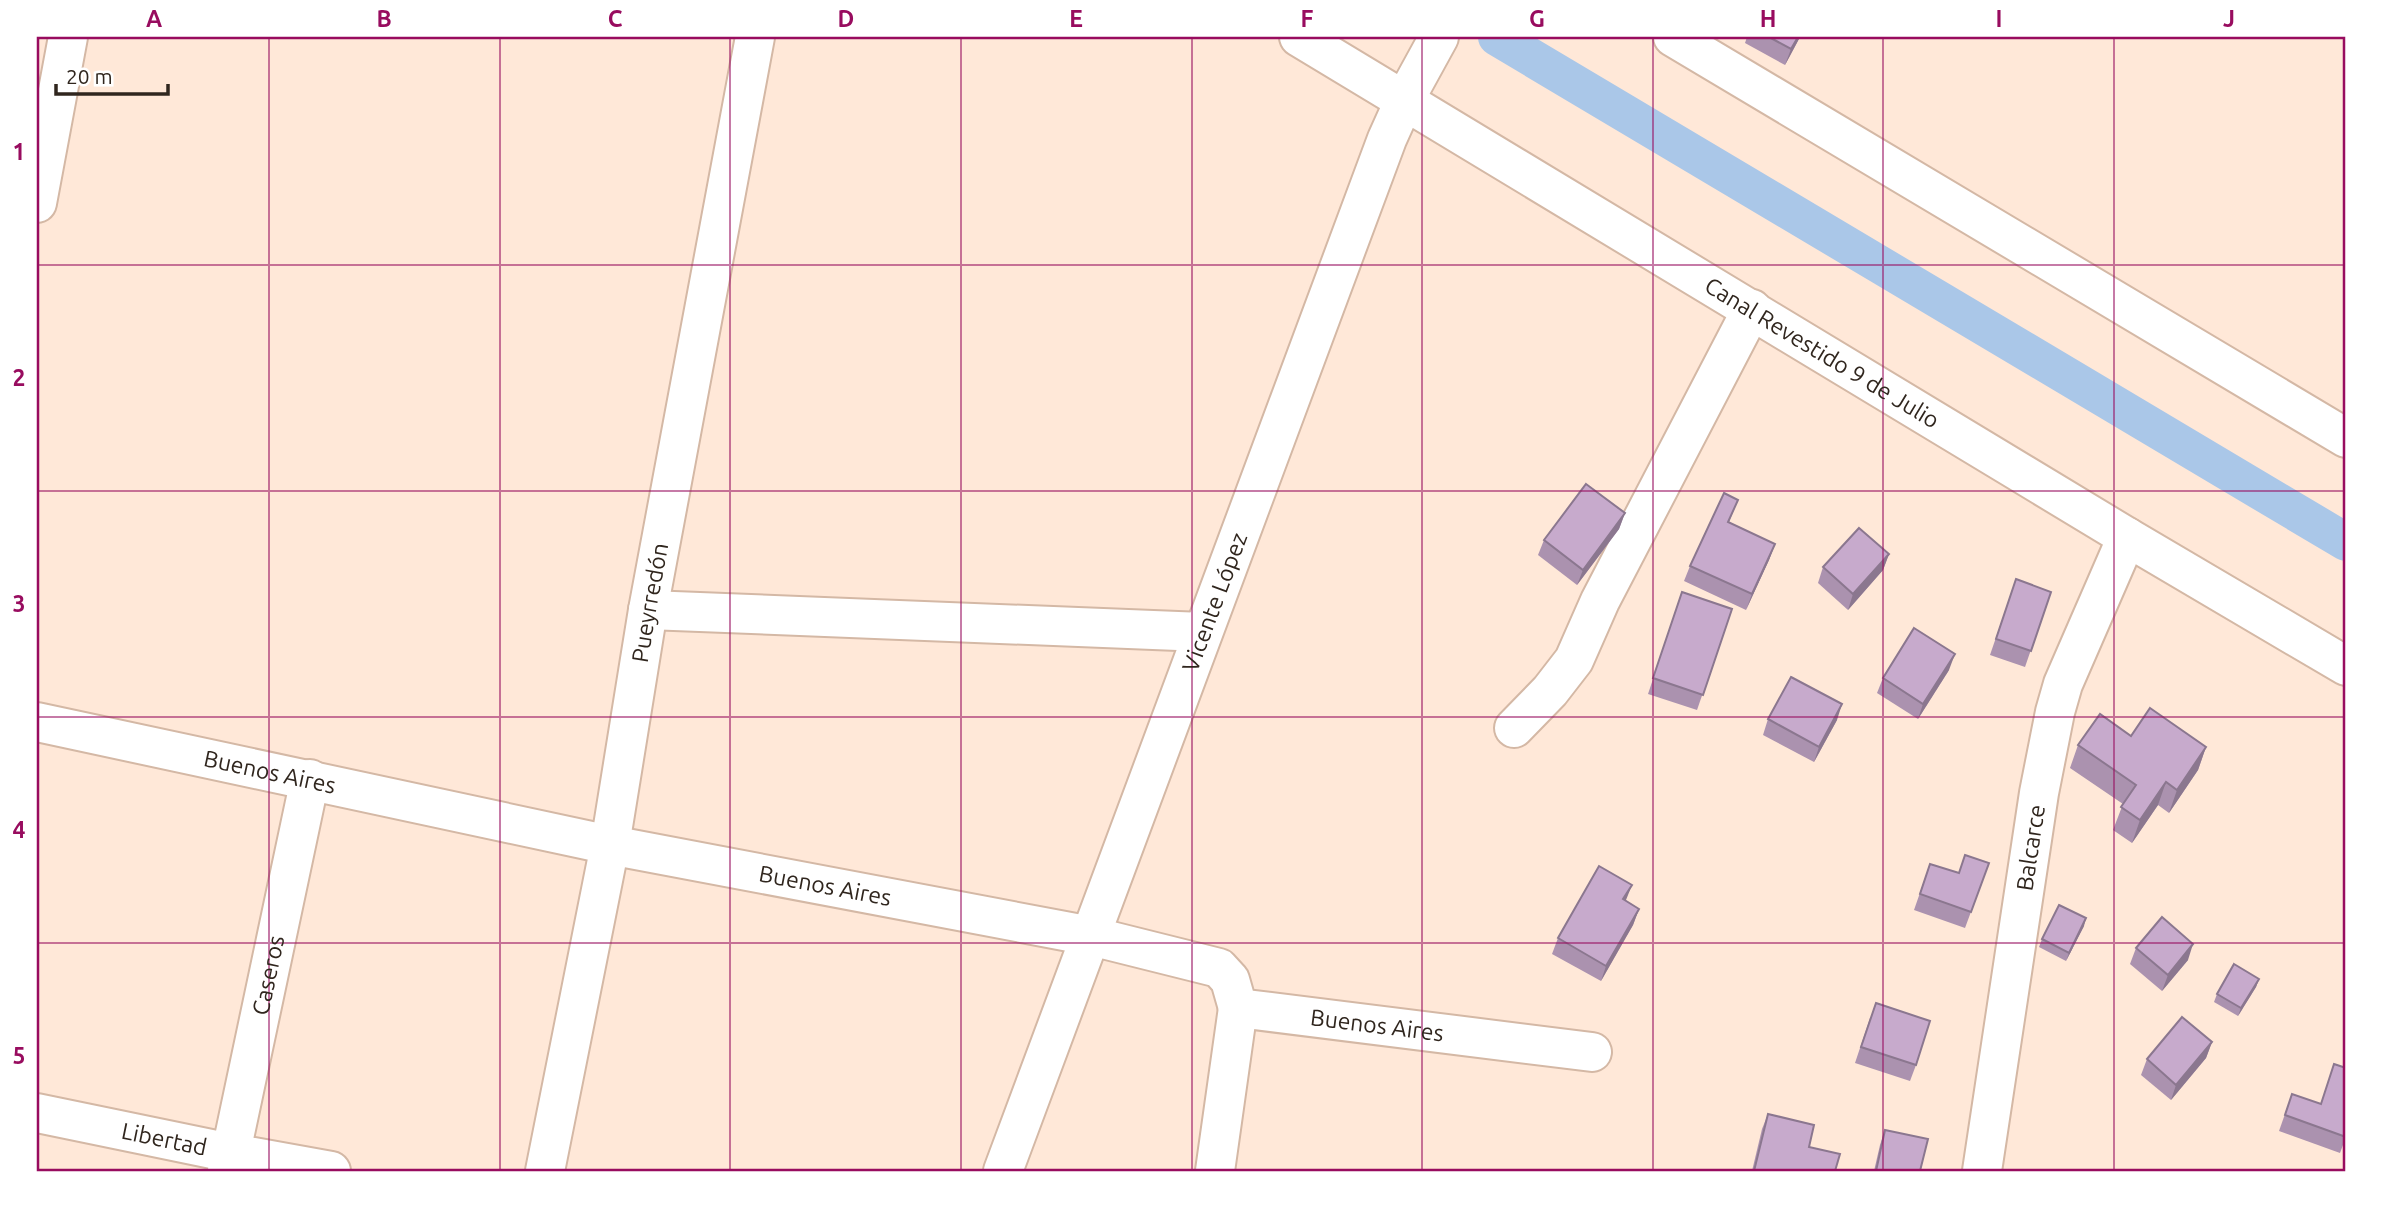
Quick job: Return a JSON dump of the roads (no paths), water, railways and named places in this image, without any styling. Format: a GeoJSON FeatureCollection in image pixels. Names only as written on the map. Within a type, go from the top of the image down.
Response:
{"type":"FeatureCollection","features":[{"type":"Feature","properties":{"kind":"street"},"geometry":{"type":"LineString","coordinates":[[37,203],[68,37]]}},
{"type":"Feature","properties":{"kind":"street","name":"Pueyrredón"},"geometry":{"type":"LineString","coordinates":[[545,1171],[610,845],[648,610],[755,37]]}},
{"type":"Feature","properties":{"kind":"street","name":"Canal Revestido 9 de Julio"},"geometry":{"type":"LineString","coordinates":[[1299,37],[1409,91],[1752,309],[2127,537],[2346,666]]}},
{"type":"Feature","properties":{"kind":"street","name":"Vicente López"},"geometry":{"type":"LineString","coordinates":[[1003,1171],[1387,139],[1409,91],[1439,37]]}},
{"type":"Feature","properties":{"kind":"street"},"geometry":{"type":"LineString","coordinates":[[1673,37],[2346,438]]}},
{"type":"Feature","properties":{"kind":"street"},"geometry":{"type":"LineString","coordinates":[[1514,728],[1550,691],[1574,660],[1600,601],[1752,309]]}},
{"type":"Feature","properties":{"kind":"street","name":"Balcarce"},"geometry":{"type":"LineString","coordinates":[[1982,1171],[2039,793],[2055,712],[2063,684],[2127,537]]}},
{"type":"Feature","properties":{"kind":"street"},"geometry":{"type":"LineString","coordinates":[[648,610],[1203,632]]}},
{"type":"Feature","properties":{"kind":"street","name":"Buenos Aires"},"geometry":{"type":"LineString","coordinates":[[37,722],[610,845],[1091,936],[1219,968],[1230,981],[1238,1008],[1592,1052]]}},
{"type":"Feature","properties":{"kind":"street","name":"Caseros"},"geometry":{"type":"LineString","coordinates":[[229,1162],[310,779]]}},
{"type":"Feature","properties":{"kind":"street"},"geometry":{"type":"LineString","coordinates":[[1215,1171],[1238,1008]]}},
{"type":"Feature","properties":{"kind":"street","name":"Libertad"},"geometry":{"type":"LineString","coordinates":[[37,1114],[229,1162],[331,1171]]}},
{"type":"Feature","properties":{"kind":"waterway"},"geometry":{"type":"LineString","coordinates":[[1497,37],[2346,542]]}}]}
